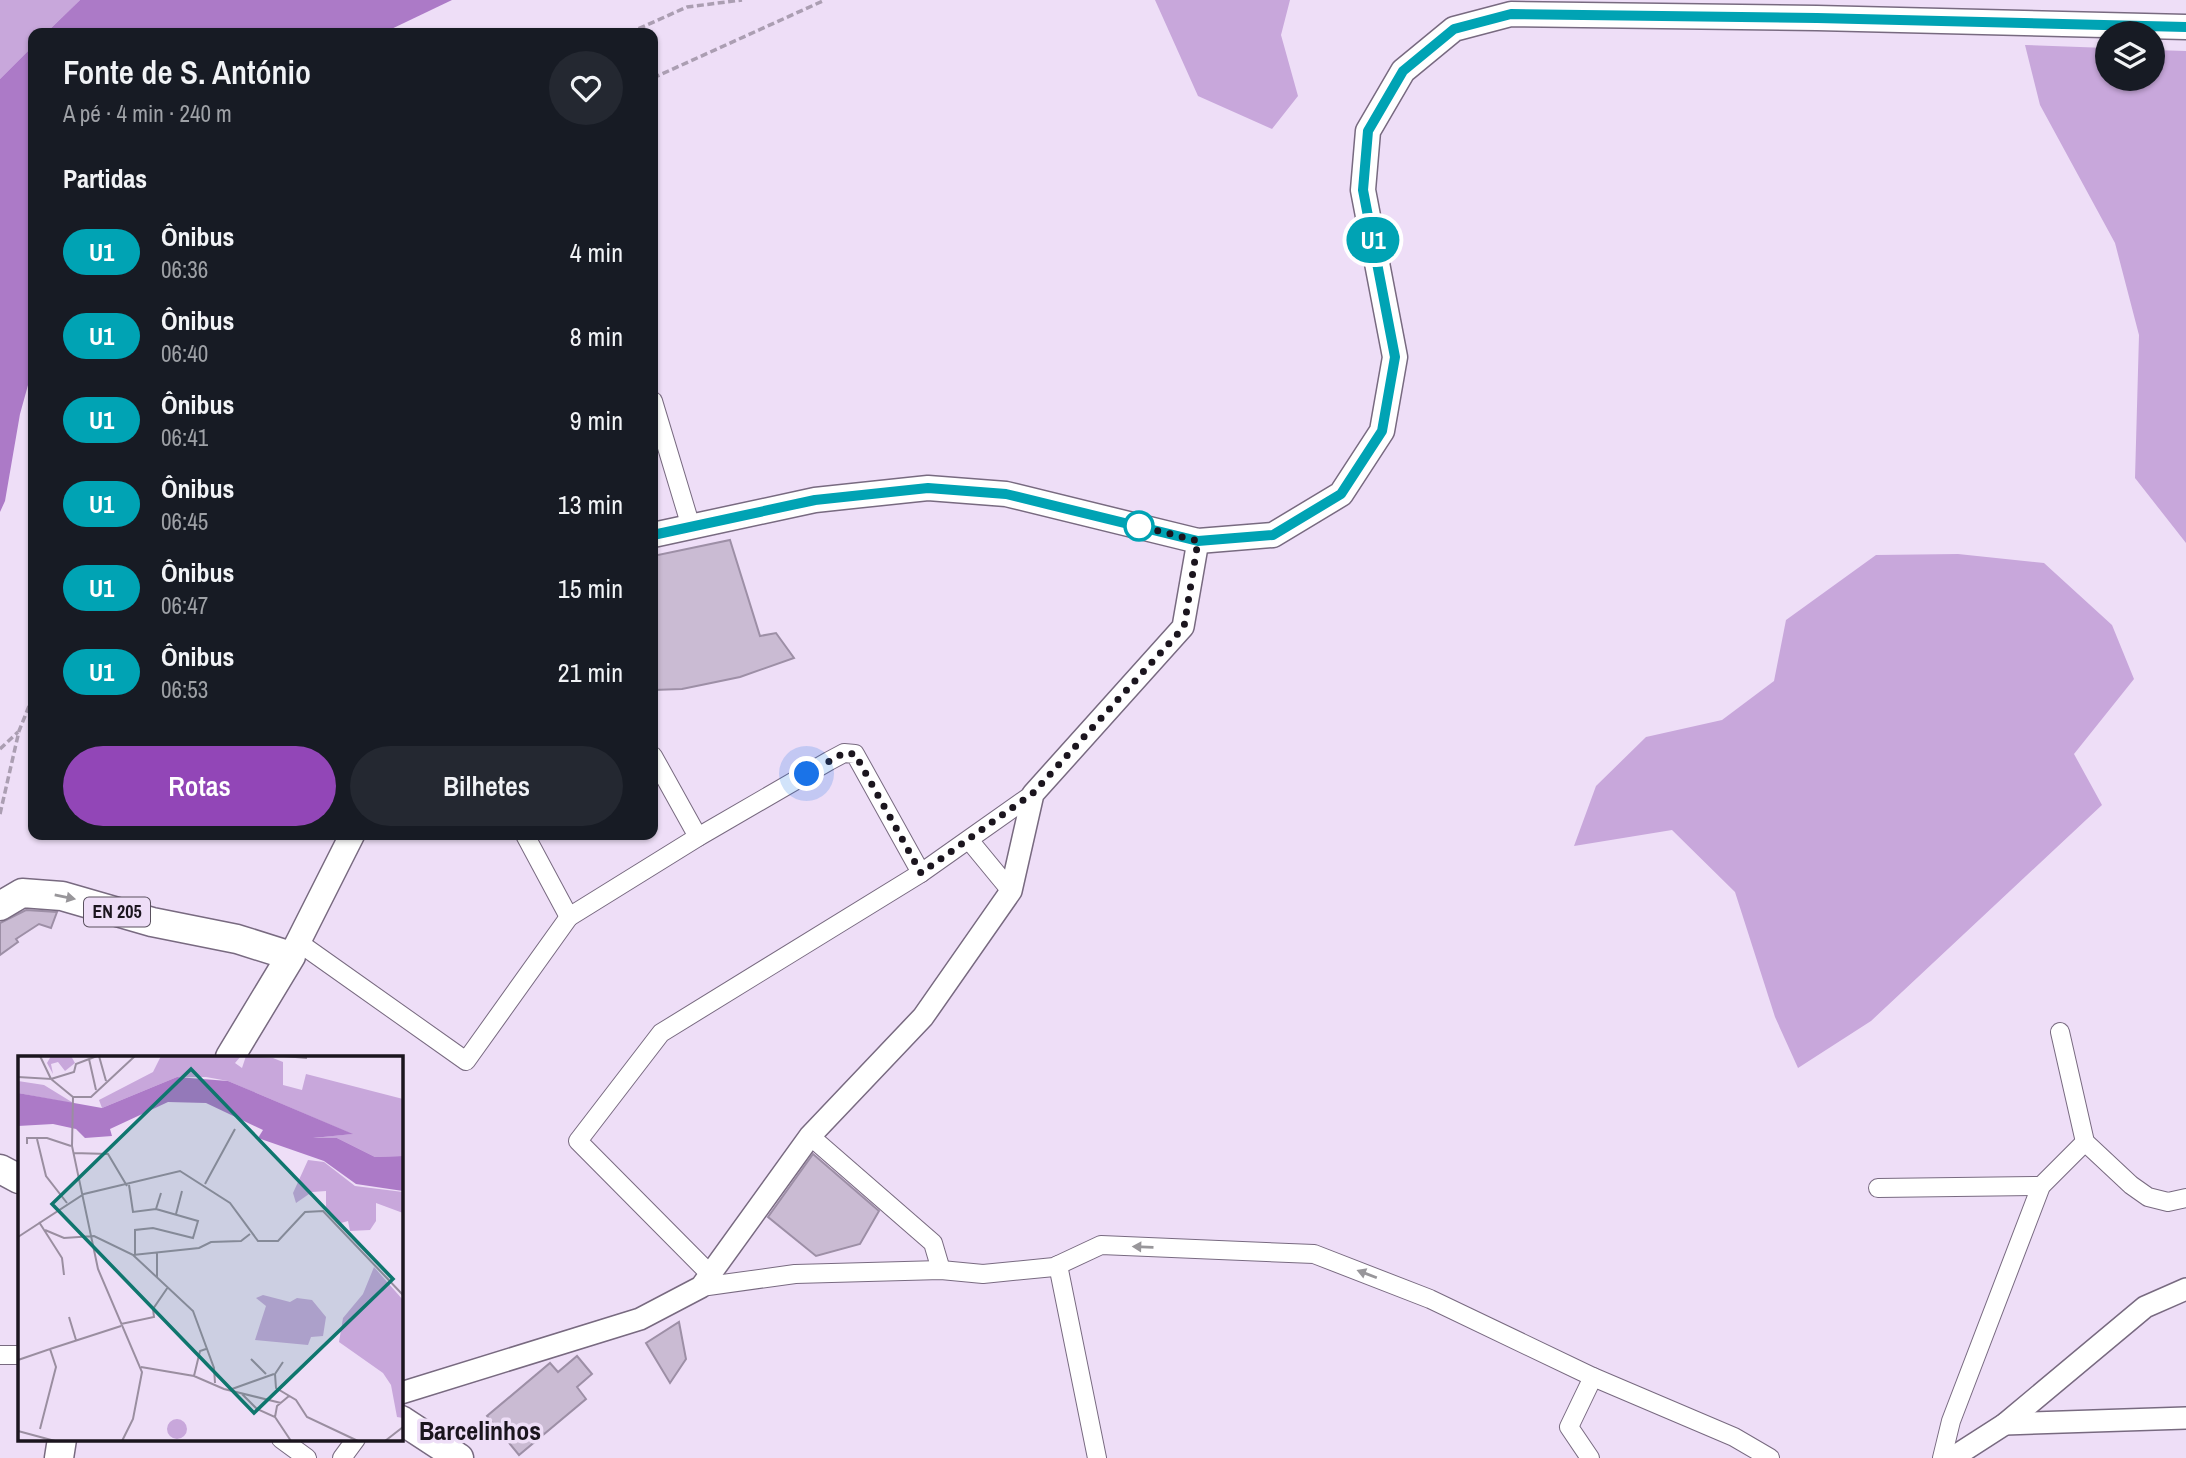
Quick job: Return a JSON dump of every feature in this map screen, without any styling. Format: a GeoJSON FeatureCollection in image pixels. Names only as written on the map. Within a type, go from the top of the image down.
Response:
{"type":"FeatureCollection","features":[{"type":"Feature","properties":{"kind":"main road"},"geometry":{"type":"LineString","coordinates":[[658,534],[815,500],[928,488],[1006,494],[1198,541],[1273,535],[1341,494],[1382,431],[1395,357],[1363,190],[1368,131],[1403,71],[1454,29],[1511,14],[2186,27]]}},
{"type":"Feature","properties":{"kind":"main road"},"geometry":{"type":"LineString","coordinates":[[231,1056],[294,949],[349,840]]}},
{"type":"Feature","properties":{"kind":"main road","name":"EN 205"},"geometry":{"type":"LineString","coordinates":[[0,906],[22,894],[62,895],[152,922],[294,949]]}},
{"type":"Feature","properties":{"kind":"main road"},"geometry":{"type":"LineString","coordinates":[[0,1169],[18,1179]]}},
{"type":"Feature","properties":{"kind":"main road"},"geometry":{"type":"LineString","coordinates":[[402,1421],[459,1458]]}},
{"type":"Feature","properties":{"kind":"main road"},"geometry":{"type":"LineString","coordinates":[[59,1458],[62,1440]]}},
{"type":"Feature","properties":{"kind":"street"},"geometry":{"type":"LineString","coordinates":[[658,418],[691,527]]}},
{"type":"Feature","properties":{"kind":"street"},"geometry":{"type":"LineString","coordinates":[[706,1281],[578,1141],[661,1033],[921,873],[1033,793],[1184,627],[1198,541]]}},
{"type":"Feature","properties":{"kind":"street"},"geometry":{"type":"LineString","coordinates":[[294,949],[466,1061],[569,917],[698,837],[844,753],[855,754],[921,873]]}},
{"type":"Feature","properties":{"kind":"street"},"geometry":{"type":"LineString","coordinates":[[658,765],[698,837]]}},
{"type":"Feature","properties":{"kind":"street"},"geometry":{"type":"LineString","coordinates":[[402,1393],[640,1319],[706,1281],[810,1136],[923,1017],[1011,891],[1033,793]]}},
{"type":"Feature","properties":{"kind":"street"},"geometry":{"type":"LineString","coordinates":[[528,840],[569,917]]}},
{"type":"Feature","properties":{"kind":"street"},"geometry":{"type":"LineString","coordinates":[[969,841],[1011,891]]}},
{"type":"Feature","properties":{"kind":"street"},"geometry":{"type":"LineString","coordinates":[[2060,1032],[2085,1142],[2131,1185],[2148,1197],[2168,1202],[2186,1198]]}},
{"type":"Feature","properties":{"kind":"street"},"geometry":{"type":"LineString","coordinates":[[810,1136],[933,1243],[941,1270]]}},
{"type":"Feature","properties":{"kind":"street"},"geometry":{"type":"LineString","coordinates":[[1942,1458],[1951,1420],[2041,1186],[2085,1142]]}},
{"type":"Feature","properties":{"kind":"street"},"geometry":{"type":"LineString","coordinates":[[1878,1188],[2041,1186]]}},
{"type":"Feature","properties":{"kind":"street"},"geometry":{"type":"LineString","coordinates":[[706,1281],[795,1274],[941,1270],[983,1274],[1058,1265],[1101,1245],[1314,1254],[1430,1299],[1592,1377],[1734,1437],[1770,1458]]}},
{"type":"Feature","properties":{"kind":"street"},"geometry":{"type":"LineString","coordinates":[[1058,1265],[1097,1458]]}},
{"type":"Feature","properties":{"kind":"street"},"geometry":{"type":"LineString","coordinates":[[1952,1458],[2005,1424],[2144,1307],[2186,1289]]}},
{"type":"Feature","properties":{"kind":"street"},"geometry":{"type":"LineString","coordinates":[[0,1355],[18,1355]]}},
{"type":"Feature","properties":{"kind":"street"},"geometry":{"type":"LineString","coordinates":[[1590,1458],[1569,1427],[1592,1377]]}},
{"type":"Feature","properties":{"kind":"street"},"geometry":{"type":"LineString","coordinates":[[2005,1424],[2186,1418]]}},
{"type":"Feature","properties":{"kind":"street"},"geometry":{"type":"LineString","coordinates":[[282,1440],[307,1458]]}},
{"type":"Feature","properties":{"kind":"street"},"geometry":{"type":"LineString","coordinates":[[342,1458],[355,1440]]}},
{"type":"Feature","properties":{"kind":"path"},"geometry":{"type":"LineString","coordinates":[[640,28],[687,7],[740,0]]}},
{"type":"Feature","properties":{"kind":"path"},"geometry":{"type":"LineString","coordinates":[[658,76],[825,0]]}},
{"type":"Feature","properties":{"kind":"path"},"geometry":{"type":"LineString","coordinates":[[0,814],[19,731],[28,708]]}},
{"type":"Feature","properties":{"kind":"path"},"geometry":{"type":"LineString","coordinates":[[0,749],[19,731]]}},
{"type":"Feature","properties":{"kind":"shaded area"},"geometry":{"type":"Polygon","coordinates":[[[0,0],[80,0],[51,28],[28,28],[28,51],[0,79],[0,0]]]}},
{"type":"Feature","properties":{"kind":"shaded area"},"geometry":{"type":"Polygon","coordinates":[[[80,0],[452,0],[393,28],[51,28],[80,0]]]}},
{"type":"Feature","properties":{"kind":"shaded area"},"geometry":{"type":"Polygon","coordinates":[[[1155,0],[1290,0],[1281,35],[1298,96],[1272,129],[1198,96],[1155,0]]]}},
{"type":"Feature","properties":{"kind":"shaded area"},"geometry":{"type":"Polygon","coordinates":[[[2025,45],[2095,48],[2095,91],[2165,91],[2165,50],[2186,51],[2186,543],[2135,478],[2139,335],[2115,243],[2040,105],[2025,45]]]}},
{"type":"Feature","properties":{"kind":"shaded area"},"geometry":{"type":"Polygon","coordinates":[[[28,51],[28,385],[20,414],[5,501],[0,512],[0,79],[28,51]]]}},
{"type":"Feature","properties":{"kind":"shaded area"},"geometry":{"type":"Polygon","coordinates":[[[1958,554],[2044,563],[2112,625],[2134,679],[2074,754],[2102,805],[1871,1021],[1798,1068],[1775,1017],[1735,892],[1672,830],[1574,846],[1596,786],[1646,737],[1722,720],[1774,681],[1786,620],[1876,555],[1958,554]]]}},
{"type":"Feature","properties":{"kind":"building"},"geometry":{"type":"Polygon","coordinates":[[[730,540],[760,636],[776,633],[794,658],[740,677],[682,689],[658,690],[658,555],[730,540]]]}},
{"type":"Feature","properties":{"kind":"building"},"geometry":{"type":"Polygon","coordinates":[[[26,910],[57,912],[51,928],[39,924],[16,939],[18,942],[0,955],[0,923],[26,910]]]}},
{"type":"Feature","properties":{"kind":"building"},"geometry":{"type":"Polygon","coordinates":[[[813,1154],[879,1211],[860,1244],[816,1256],[768,1217],[813,1154]]]}},
{"type":"Feature","properties":{"kind":"building"},"geometry":{"type":"Polygon","coordinates":[[[679,1322],[686,1359],[670,1383],[646,1343],[679,1322]]]}},
{"type":"Feature","properties":{"kind":"building"},"geometry":{"type":"Polygon","coordinates":[[[577,1356],[592,1374],[577,1387],[586,1399],[519,1455],[487,1416],[550,1363],[558,1372],[577,1356]]]}},
{"type":"Feature","properties":{"kind":"bus line","name":"U1"},"geometry":{"type":"LineString","coordinates":[[658,534],[815,500],[928,488],[1006,494],[1198,541],[1273,535],[1341,494],[1382,431],[1395,357],[1363,190],[1368,131],[1403,71],[1454,29],[1511,14],[2186,27]]}},
{"type":"Feature","properties":{"kind":"district","name":"Barcelinhos"},"geometry":{"type":"Point","coordinates":[480,1431]}},
{"type":"Feature","properties":{"kind":"route"},"geometry":{"type":"LineString","coordinates":[[807,774],[844,753],[855,754],[921,873],[969,841],[1033,793],[1184,627],[1198,541],[1139,526]]}}]}
